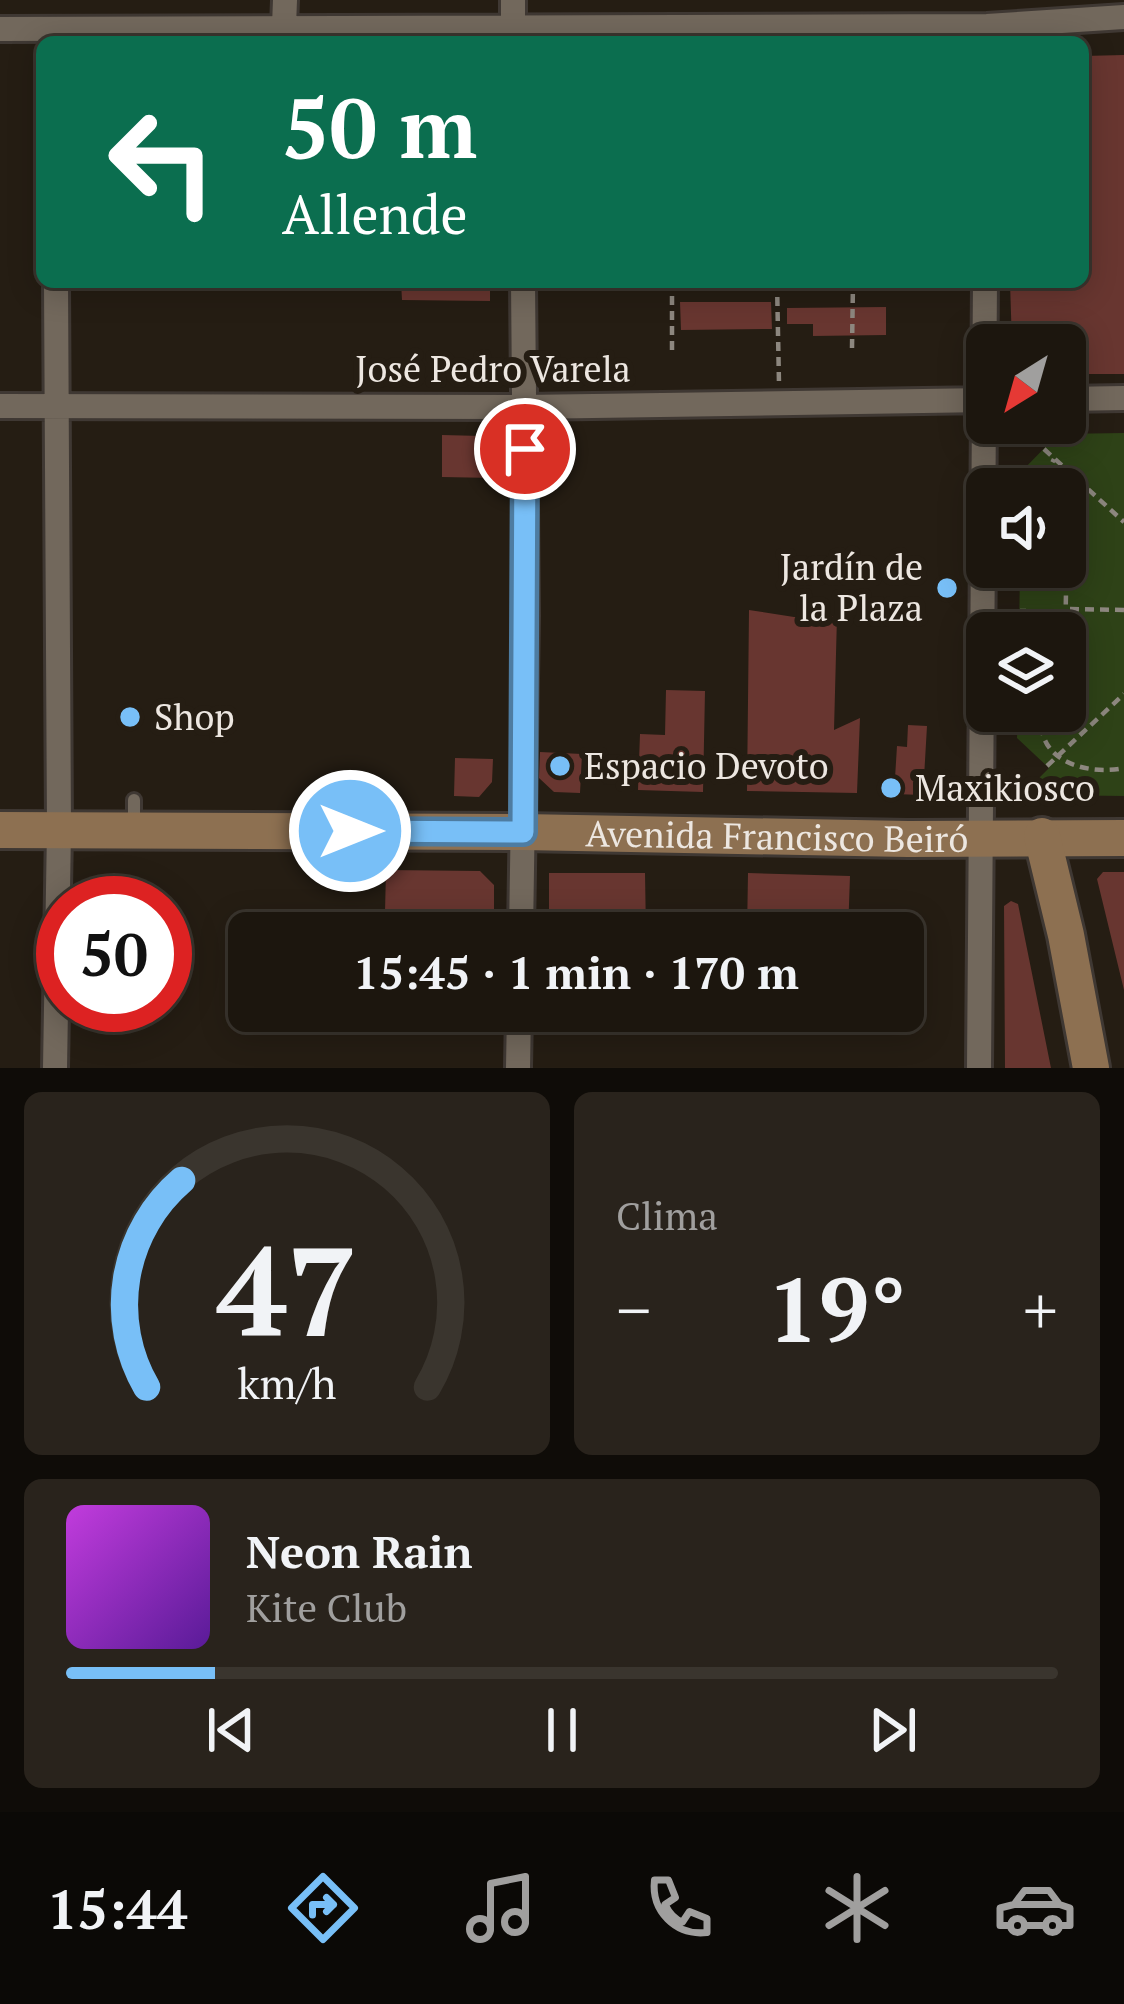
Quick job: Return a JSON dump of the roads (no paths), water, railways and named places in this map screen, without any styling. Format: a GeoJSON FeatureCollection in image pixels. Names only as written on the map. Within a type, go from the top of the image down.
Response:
{"type":"FeatureCollection","features":[{"type":"Feature","properties":{"kind":"main road","name":"Avenida Francisco Beiró"},"geometry":{"type":"LineString","coordinates":[[0,830],[59,830],[134,815],[523,832],[1124,838]]}},
{"type":"Feature","properties":{"kind":"main road"},"geometry":{"type":"LineString","coordinates":[[1042,836],[1091,1068]]}},
{"type":"Feature","properties":{"kind":"street"},"geometry":{"type":"LineString","coordinates":[[55,0],[55,35]]}},
{"type":"Feature","properties":{"kind":"street"},"geometry":{"type":"LineString","coordinates":[[513,0],[513,34]]}},
{"type":"Feature","properties":{"kind":"street"},"geometry":{"type":"LineString","coordinates":[[986,34],[987,0]]}},
{"type":"Feature","properties":{"kind":"street"},"geometry":{"type":"LineString","coordinates":[[0,29],[55,35],[285,13],[513,34],[986,34],[1124,17]]}},
{"type":"Feature","properties":{"kind":"street"},"geometry":{"type":"LineString","coordinates":[[55,1068],[59,830],[70,755],[56,288]]}},
{"type":"Feature","properties":{"kind":"street"},"geometry":{"type":"LineString","coordinates":[[521,912],[523,288]]}},
{"type":"Feature","properties":{"kind":"street"},"geometry":{"type":"LineString","coordinates":[[985,288],[985,324]]}},
{"type":"Feature","properties":{"kind":"street"},"geometry":{"type":"LineString","coordinates":[[1086,399],[1124,398]]}},
{"type":"Feature","properties":{"kind":"street","name":"José Pedro Varela"},"geometry":{"type":"LineString","coordinates":[[0,406],[525,407],[966,400]]}},
{"type":"Feature","properties":{"kind":"street"},"geometry":{"type":"LineString","coordinates":[[980,1068],[985,444]]}},
{"type":"Feature","properties":{"kind":"street"},"geometry":{"type":"LineString","coordinates":[[518,1068],[519,1032]]}},
{"type":"Feature","properties":{"kind":"place","name":"Jardín de la Plaza"},"geometry":{"type":"Point","coordinates":[947,588]}},
{"type":"Feature","properties":{"kind":"place","name":"Shop"},"geometry":{"type":"Point","coordinates":[130,717]}},
{"type":"Feature","properties":{"kind":"place","name":"Espacio Devoto"},"geometry":{"type":"Point","coordinates":[560,766]}},
{"type":"Feature","properties":{"kind":"place","name":"Maxikiosco"},"geometry":{"type":"Point","coordinates":[891,788]}}]}
